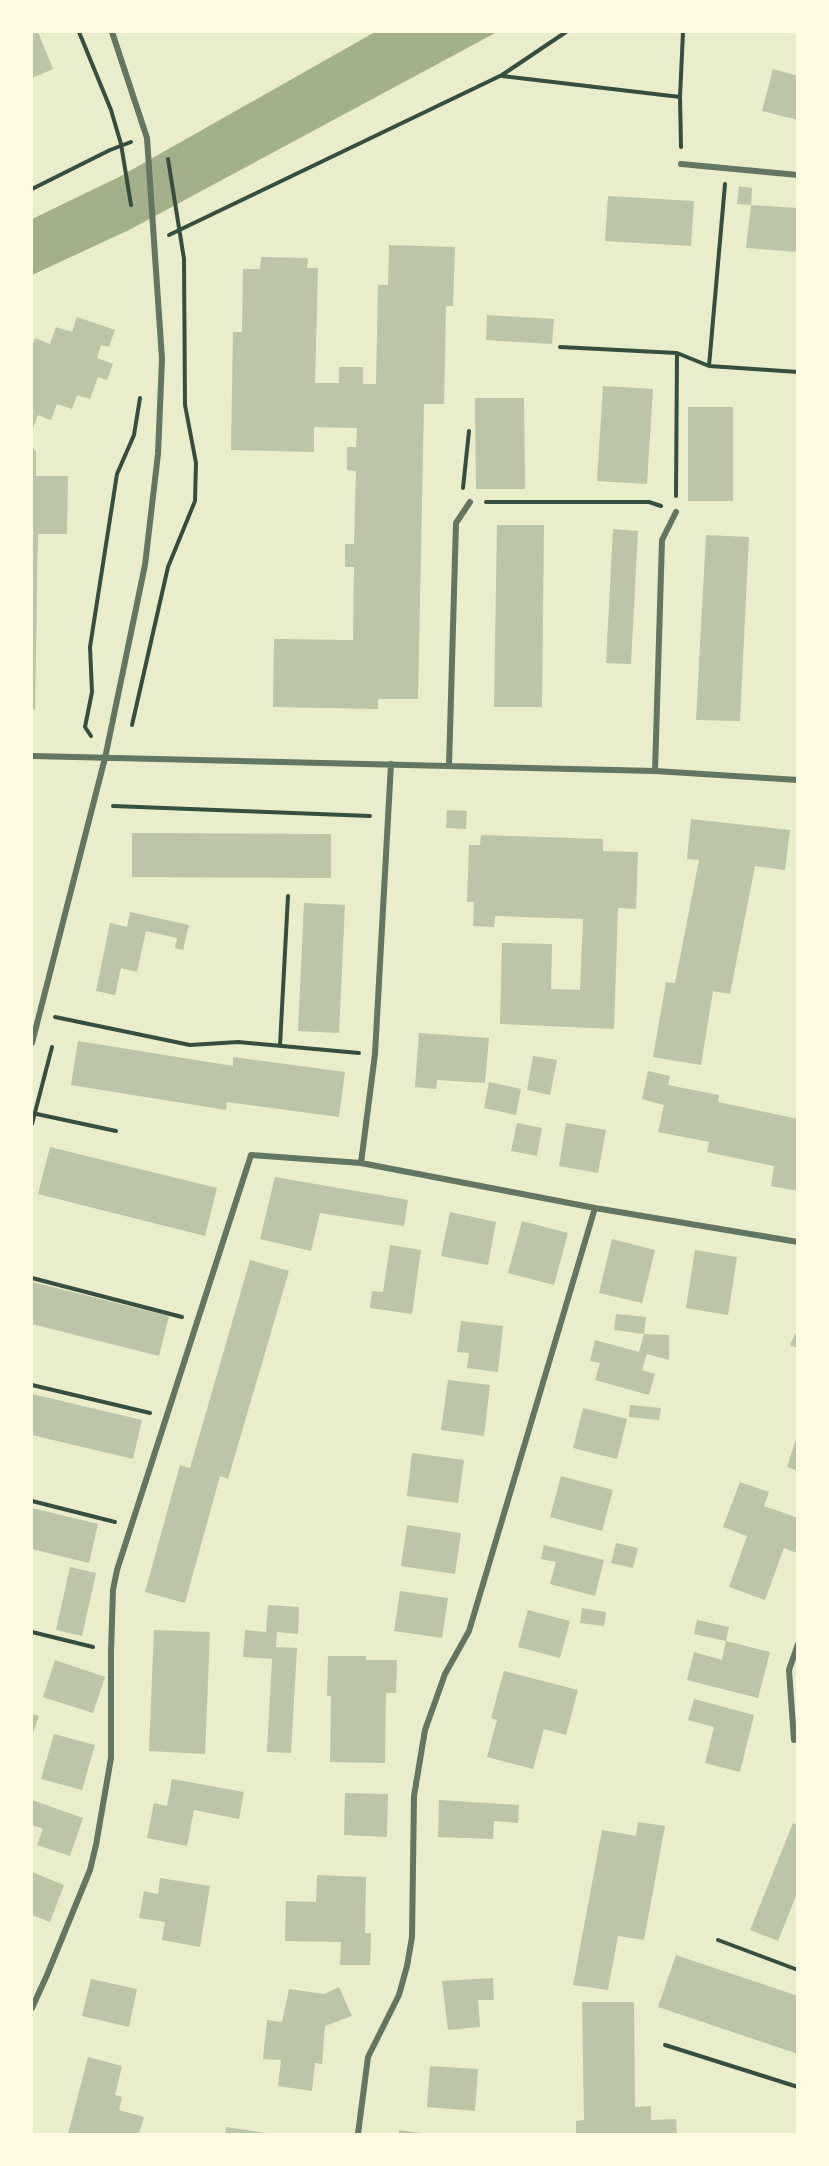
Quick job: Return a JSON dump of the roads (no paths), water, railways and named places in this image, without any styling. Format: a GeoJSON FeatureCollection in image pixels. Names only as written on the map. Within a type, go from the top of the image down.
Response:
{"type":"FeatureCollection","features":[{"type":"Feature","properties":{"kind":"street"},"geometry":{"type":"LineString","coordinates":[[32,1043],[105,758],[145,565],[158,454],[162,359],[147,138],[112,32]]}},
{"type":"Feature","properties":{"kind":"street"},"geometry":{"type":"LineString","coordinates":[[681,164],[798,175]]}},
{"type":"Feature","properties":{"kind":"street"},"geometry":{"type":"LineString","coordinates":[[449,766],[456,523],[470,502]]}},
{"type":"Feature","properties":{"kind":"street"},"geometry":{"type":"LineString","coordinates":[[655,771],[663,540],[676,512]]}},
{"type":"Feature","properties":{"kind":"street"},"geometry":{"type":"LineString","coordinates":[[32,756],[655,771],[798,780]]}},
{"type":"Feature","properties":{"kind":"street"},"geometry":{"type":"LineString","coordinates":[[361,1163],[375,1054],[391,764]]}},
{"type":"Feature","properties":{"kind":"street"},"geometry":{"type":"LineString","coordinates":[[32,2008],[48,1975],[90,1870],[96,1845],[111,1758],[111,1652],[113,1590],[117,1570],[251,1155],[361,1163],[595,1208],[798,1242]]}},
{"type":"Feature","properties":{"kind":"street"},"geometry":{"type":"LineString","coordinates":[[358,2134],[368,2057],[399,1995],[412,1937],[414,1796],[425,1730],[446,1674],[469,1631],[595,1208]]}},
{"type":"Feature","properties":{"kind":"street"},"geometry":{"type":"LineString","coordinates":[[794,1740],[789,1670],[798,1644]]}}]}
